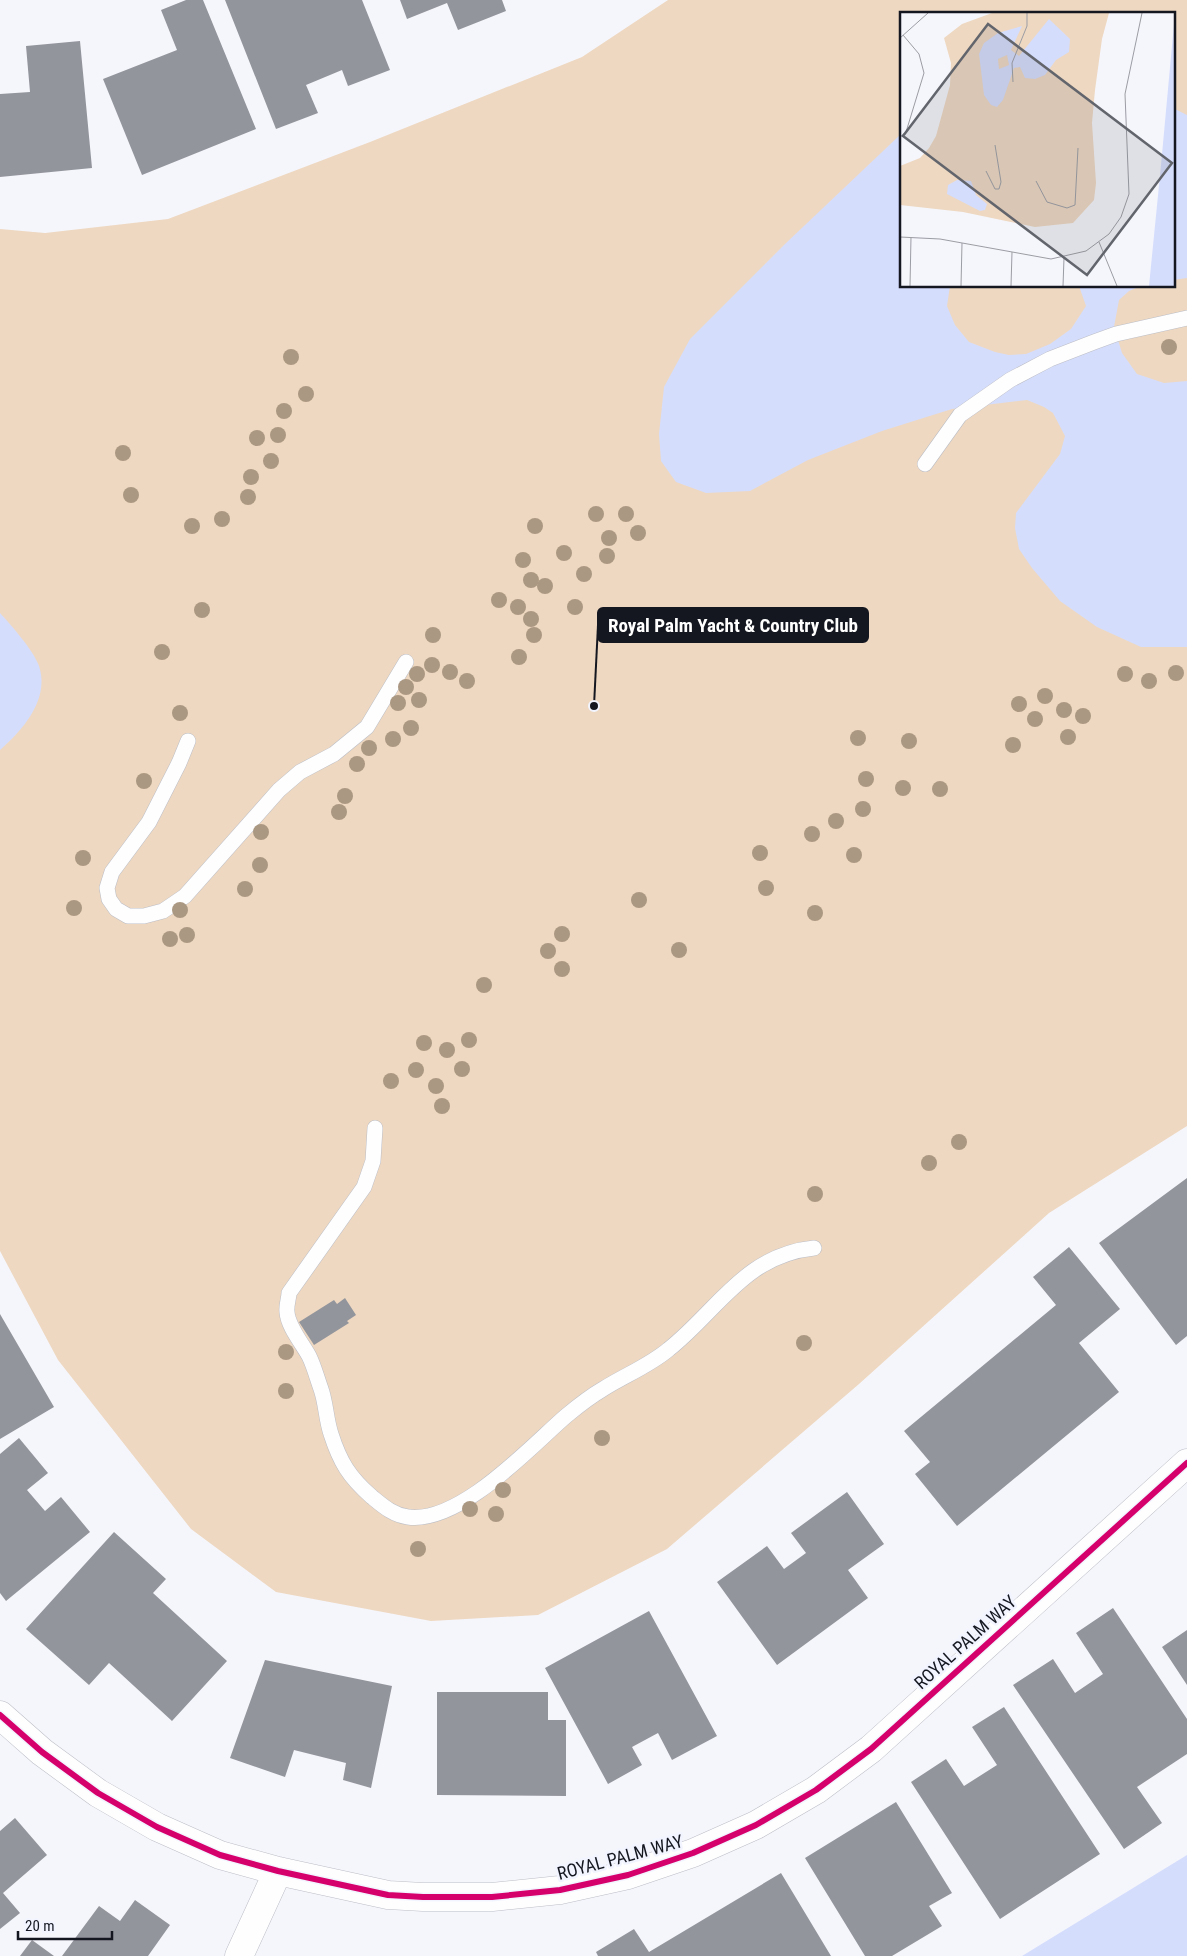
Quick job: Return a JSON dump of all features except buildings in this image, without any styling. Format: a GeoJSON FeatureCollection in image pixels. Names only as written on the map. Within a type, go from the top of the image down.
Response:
{"type":"FeatureCollection","features":[{"type":"Feature","properties":{"kind":"street","name":"ROYAL PALM WAY"},"geometry":{"type":"LineString","coordinates":[[0,1715],[42,1752],[98,1793],[157,1827],[220,1855],[278,1871],[388,1895],[492,1897],[560,1890],[628,1875],[693,1853],[756,1825],[816,1790],[871,1749],[1187,1464]]}},
{"type":"Feature","properties":{"kind":"street"},"geometry":{"type":"LineString","coordinates":[[239,1956],[278,1871]]}},
{"type":"Feature","properties":{"kind":"lane"},"geometry":{"type":"LineString","coordinates":[[924,464],[960,415],[1010,380],[1050,360],[1101,339],[1187,318]]}},
{"type":"Feature","properties":{"kind":"lane"},"geometry":{"type":"LineString","coordinates":[[188,741],[149,822],[112,872],[107,888],[109,899],[116,910],[128,916],[144,916],[163,911],[185,896],[279,790],[300,772],[334,754],[367,727],[406,662]]}},
{"type":"Feature","properties":{"kind":"lane"},"geometry":{"type":"LineString","coordinates":[[375,1128],[373,1161],[364,1187],[289,1292],[287,1312],[292,1327],[310,1358],[322,1392],[335,1447],[348,1473],[389,1511],[408,1518],[430,1516],[452,1507],[477,1493],[520,1459],[568,1415],[604,1388],[640,1370],[670,1349],[731,1288],[749,1274],[790,1252],[798,1249],[814,1248]]}},
{"type":"Feature","properties":{"kind":"shaded area"},"geometry":{"type":"Polygon","coordinates":[[[668,0],[1187,0],[1187,1126],[1049,1213],[859,1384],[667,1549],[538,1615],[431,1621],[276,1592],[191,1529],[58,1360],[0,1251],[0,229],[45,233],[168,219],[370,142],[582,57],[668,0]]]}},
{"type":"Feature","properties":{"kind":"water"},"geometry":{"type":"Polygon","coordinates":[[[1174,108],[1187,115],[1187,278],[1174,280],[1174,108]]]}},
{"type":"Feature","properties":{"kind":"water"},"geometry":{"type":"Polygon","coordinates":[[[900,135],[900,288],[950,288],[947,306],[955,325],[969,342],[1009,355],[1026,354],[1050,344],[1071,329],[1086,306],[1080,288],[1136,288],[1129,291],[1119,300],[1114,327],[1122,353],[1137,374],[1164,383],[1187,381],[1187,647],[1141,647],[1097,627],[1060,601],[1032,568],[1019,549],[1015,528],[1016,513],[1060,454],[1065,436],[1053,413],[1027,400],[952,409],[882,431],[808,460],[750,491],[706,493],[676,482],[661,461],[659,434],[664,387],[690,339],[785,244],[900,135]]]}},
{"type":"Feature","properties":{"kind":"water"},"geometry":{"type":"Polygon","coordinates":[[[0,613],[22,638],[36,660],[41,678],[41,690],[38,702],[32,713],[17,733],[0,750],[0,613]]]}},
{"type":"Feature","properties":{"kind":"water"},"geometry":{"type":"Polygon","coordinates":[[[1187,1855],[1187,1956],[1022,1956],[1187,1855]]]}},
{"type":"Feature","properties":{"kind":"cycle path"},"geometry":{"type":"LineString","coordinates":[[0,1715],[42,1752],[98,1793],[157,1827],[220,1855],[278,1871],[388,1895],[492,1897],[560,1890],[628,1875],[693,1853],[756,1825],[816,1790],[871,1749],[1187,1463]]}},
{"type":"Feature","properties":{"kind":"place","name":"Royal Palm Yacht & Country Club"},"geometry":{"type":"Point","coordinates":[594,706]}}]}
